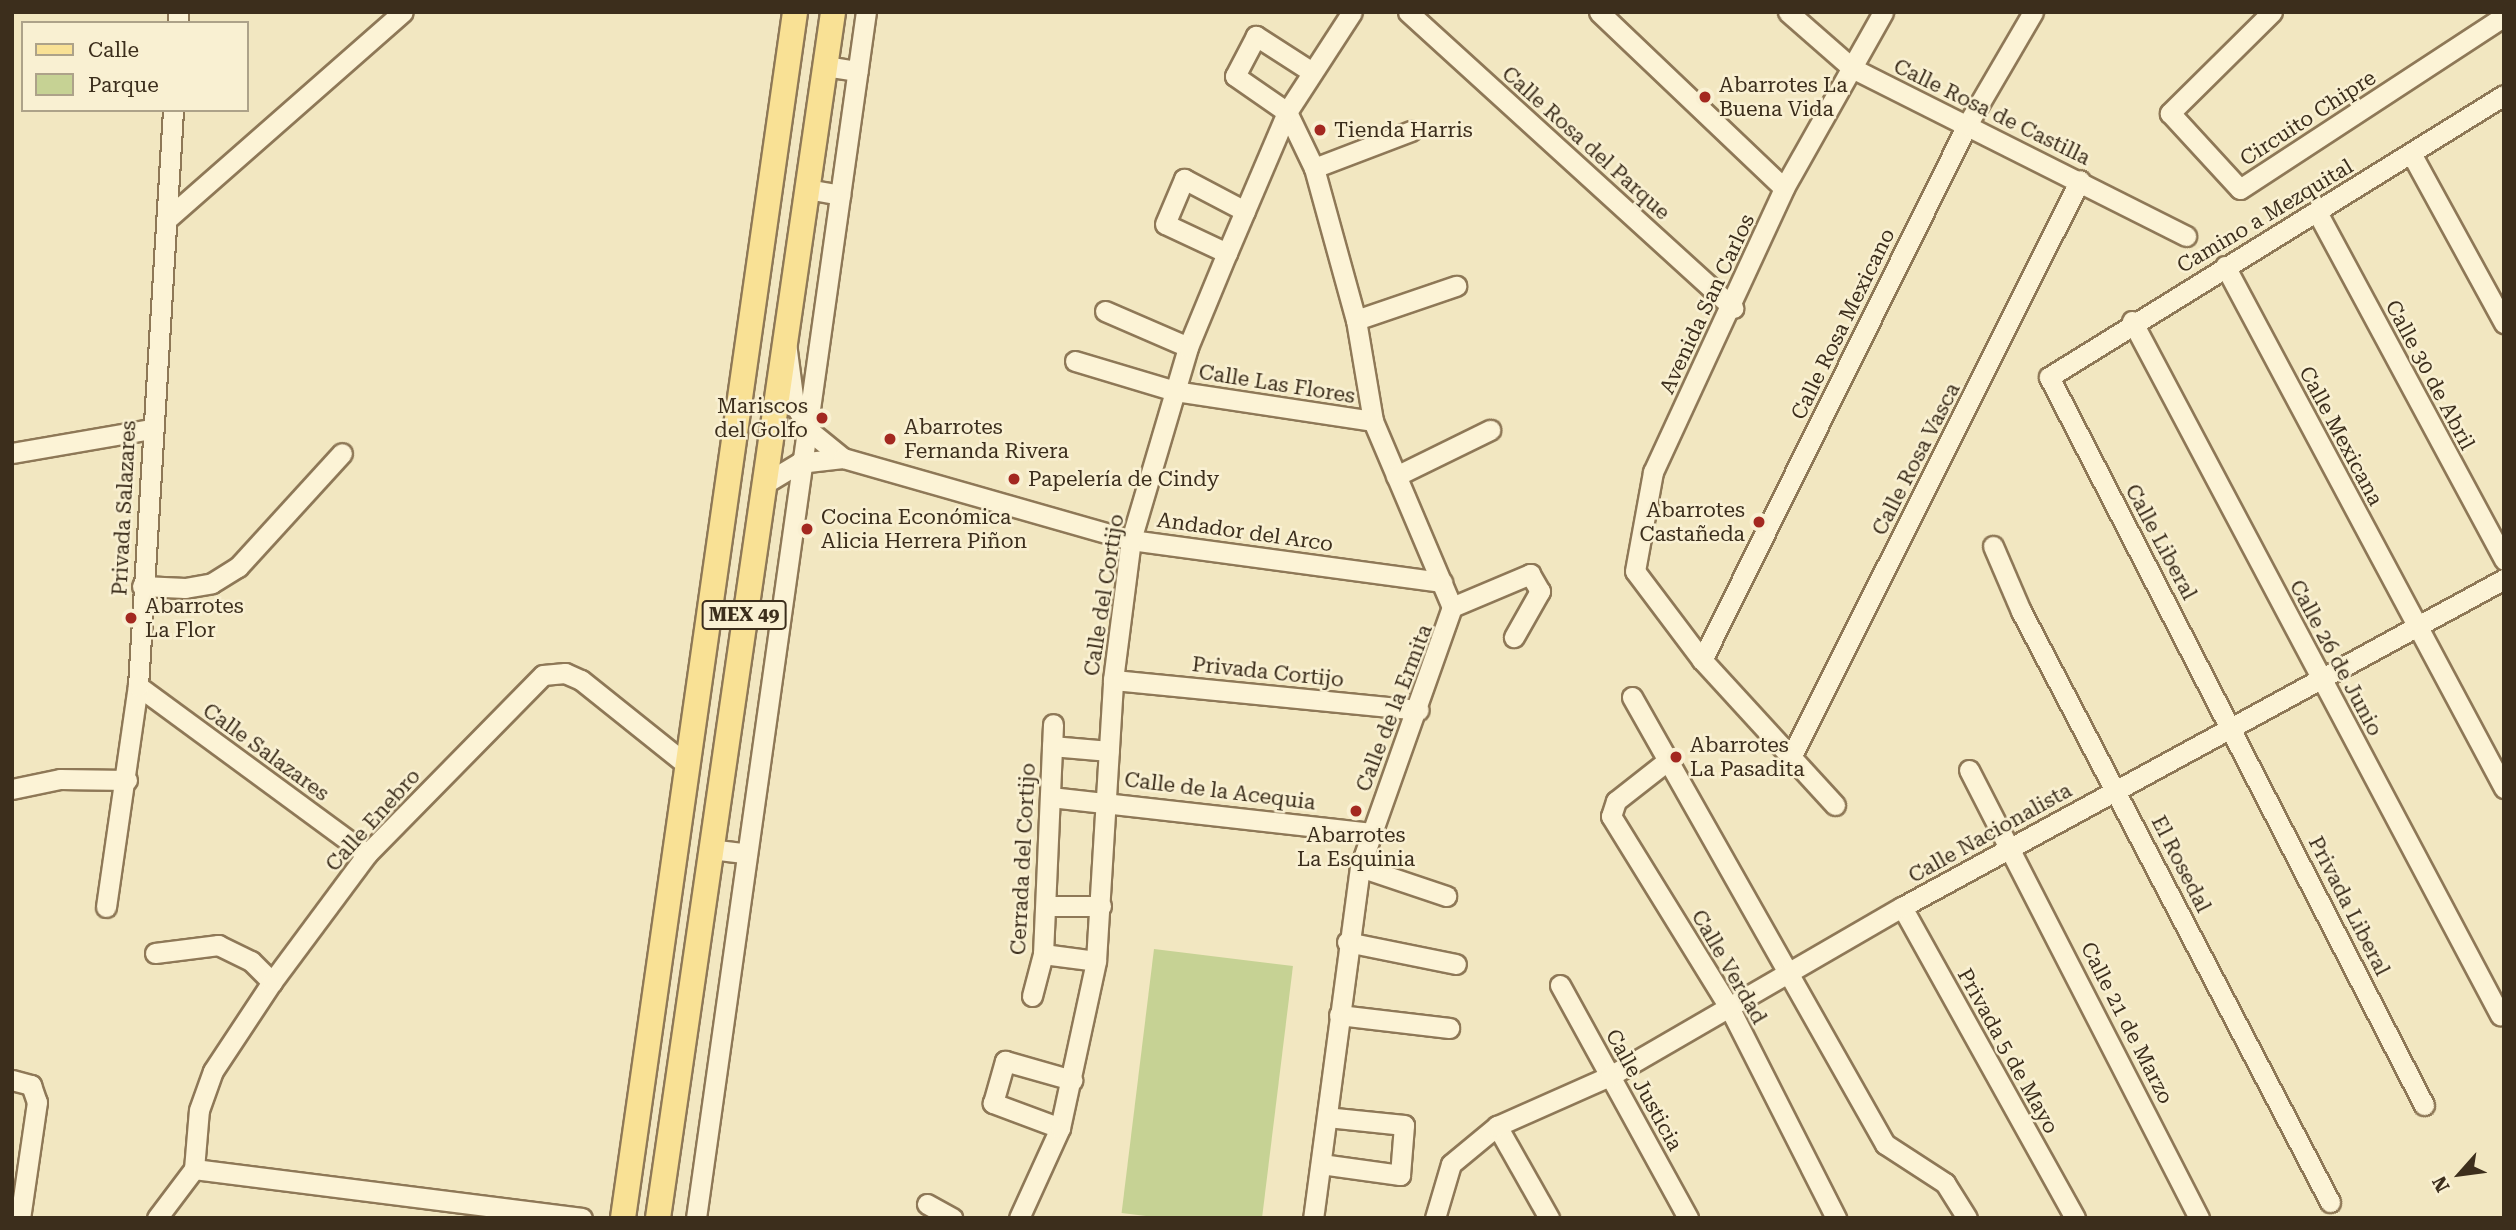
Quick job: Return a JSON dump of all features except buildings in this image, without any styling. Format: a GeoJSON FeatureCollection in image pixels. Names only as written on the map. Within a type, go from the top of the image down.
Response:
{"type":"FeatureCollection","features":[{"type":"Feature","properties":{"kind":"main road","name":"MEX 49"},"geometry":{"type":"LineString","coordinates":[[623,1218],[795,12]]}},
{"type":"Feature","properties":{"kind":"main road","name":"MEX 49"},"geometry":{"type":"LineString","coordinates":[[658,1218],[833,12]]}},
{"type":"Feature","properties":{"kind":"main road"},"geometry":{"type":"LineString","coordinates":[[748,337],[786,343]]}},
{"type":"Feature","properties":{"kind":"street"},"geometry":{"type":"LineString","coordinates":[[166,220],[402,12]]}},
{"type":"Feature","properties":{"kind":"street"},"geometry":{"type":"LineString","coordinates":[[696,1218],[799,464],[866,12]]}},
{"type":"Feature","properties":{"kind":"street","name":"Calle del Cortijo"},"geometry":{"type":"LineString","coordinates":[[1019,1218],[1060,1128],[1096,961],[1113,680],[1131,540],[1188,347],[1227,253],[1287,112],[1352,12]]}},
{"type":"Feature","properties":{"kind":"street","name":"Calle Rosa del Parque"},"geometry":{"type":"LineString","coordinates":[[1408,12],[1733,308]]}},
{"type":"Feature","properties":{"kind":"street"},"geometry":{"type":"LineString","coordinates":[[1599,12],[1784,188]]}},
{"type":"Feature","properties":{"kind":"street","name":"Calle Rosa de Castilla"},"geometry":{"type":"LineString","coordinates":[[1788,12],[1852,68],[2080,180],[2186,236]]}},
{"type":"Feature","properties":{"kind":"street","name":"Avenida San Carlos"},"geometry":{"type":"LineString","coordinates":[[1702,660],[1635,570],[1653,472],[1733,308],[1784,188],[1883,12]]}},
{"type":"Feature","properties":{"kind":"street","name":"Calle Rosa Mexicano"},"geometry":{"type":"LineString","coordinates":[[1702,660],[1967,125],[2033,12]]}},
{"type":"Feature","properties":{"kind":"street","name":"Circuito Chipre"},"geometry":{"type":"LineString","coordinates":[[2272,12],[2170,113],[2240,189],[2504,16]]}},
{"type":"Feature","properties":{"kind":"street"},"geometry":{"type":"LineString","coordinates":[[1287,112],[1235,76],[1256,36],[1312,72]]}},
{"type":"Feature","properties":{"kind":"street"},"geometry":{"type":"LineString","coordinates":[[825,66],[858,71]]}},
{"type":"Feature","properties":{"kind":"street","name":"Camino a Mezquital"},"geometry":{"type":"LineString","coordinates":[[2049,377],[2132,321],[2412,155],[2504,95]]}},
{"type":"Feature","properties":{"kind":"street","name":"Privada Salazares"},"geometry":{"type":"LineString","coordinates":[[106,907],[127,780],[138,686],[150,429],[173,112]]}},
{"type":"Feature","properties":{"kind":"street","name":"Calle de la Ermita"},"geometry":{"type":"LineString","coordinates":[[1287,112],[1314,168],[1356,320],[1373,421],[1452,607],[1419,710],[1360,867],[1347,942],[1313,1218]]}},
{"type":"Feature","properties":{"kind":"street"},"geometry":{"type":"LineString","coordinates":[[1314,168],[1411,131]]}},
{"type":"Feature","properties":{"kind":"street"},"geometry":{"type":"LineString","coordinates":[[2412,155],[2504,323]]}},
{"type":"Feature","properties":{"kind":"street"},"geometry":{"type":"LineString","coordinates":[[1227,253],[1165,224],[1184,179],[1245,211]]}},
{"type":"Feature","properties":{"kind":"street","name":"Calle Rosa Vasca"},"geometry":{"type":"LineString","coordinates":[[1791,757],[2080,180]]}},
{"type":"Feature","properties":{"kind":"street"},"geometry":{"type":"LineString","coordinates":[[807,189],[840,195]]}},
{"type":"Feature","properties":{"kind":"street","name":"Calle 30 de Abril"},"geometry":{"type":"LineString","coordinates":[[2317,212],[2504,560]]}},
{"type":"Feature","properties":{"kind":"street","name":"Calle Mexicana"},"geometry":{"type":"LineString","coordinates":[[2225,267],[2504,788]]}},
{"type":"Feature","properties":{"kind":"street"},"geometry":{"type":"LineString","coordinates":[[1356,320],[1456,286]]}},
{"type":"Feature","properties":{"kind":"street"},"geometry":{"type":"LineString","coordinates":[[1105,311],[1188,347]]}},
{"type":"Feature","properties":{"kind":"street","name":"Calle 26 de Junio"},"geometry":{"type":"LineString","coordinates":[[2132,321],[2500,1015]]}},
{"type":"Feature","properties":{"kind":"street","name":"Andador del Arco"},"geometry":{"type":"LineString","coordinates":[[786,343],[794,404],[805,424],[843,458]]}},
{"type":"Feature","properties":{"kind":"street","name":"Calle Las Flores"},"geometry":{"type":"LineString","coordinates":[[1075,361],[1175,391],[1373,421]]}},
{"type":"Feature","properties":{"kind":"street","name":"Calle Liberal"},"geometry":{"type":"LineString","coordinates":[[2049,377],[2233,727]]}},
{"type":"Feature","properties":{"kind":"street"},"geometry":{"type":"LineString","coordinates":[[12,453],[150,429]]}},
{"type":"Feature","properties":{"kind":"street"},"geometry":{"type":"LineString","coordinates":[[1396,476],[1490,430]]}},
{"type":"Feature","properties":{"kind":"street"},"geometry":{"type":"LineString","coordinates":[[142,586],[212,583],[238,567],[342,453]]}},
{"type":"Feature","properties":{"kind":"street","name":"Andador del Arco"},"geometry":{"type":"LineString","coordinates":[[764,484],[799,464],[843,458],[1131,540],[1442,582]]}},
{"type":"Feature","properties":{"kind":"street","name":"El Rosedal"},"geometry":{"type":"LineString","coordinates":[[1993,546],[2021,611],[2117,789],[2330,1202]]}},
{"type":"Feature","properties":{"kind":"street"},"geometry":{"type":"LineString","coordinates":[[1452,607],[1530,574],[1540,591],[1514,637]]}},
{"type":"Feature","properties":{"kind":"street","name":"Calle Nacionalista"},"geometry":{"type":"LineString","coordinates":[[1435,1218],[1451,1164],[1497,1126],[1610,1076],[1793,973],[1902,907],[2504,579]]}},
{"type":"Feature","properties":{"kind":"street"},"geometry":{"type":"LineString","coordinates":[[1702,660],[1835,805]]}},
{"type":"Feature","properties":{"kind":"street","name":"Calle Enebro"},"geometry":{"type":"LineString","coordinates":[[194,1170],[199,1110],[213,1072],[272,982],[367,854],[543,675],[565,673],[581,681],[687,765]]}},
{"type":"Feature","properties":{"kind":"street","name":"Privada Cortijo"},"geometry":{"type":"LineString","coordinates":[[1113,680],[1419,710]]}},
{"type":"Feature","properties":{"kind":"street","name":"Calle Salazares"},"geometry":{"type":"LineString","coordinates":[[138,686],[367,854]]}},
{"type":"Feature","properties":{"kind":"street"},"geometry":{"type":"LineString","coordinates":[[1632,697],[1793,973],[1885,1144],[1945,1183],[1967,1218]]}},
{"type":"Feature","properties":{"kind":"street","name":"Cerrada del Cortijo"},"geometry":{"type":"LineString","coordinates":[[1032,996],[1043,954],[1053,724]]}},
{"type":"Feature","properties":{"kind":"street","name":"Privada Liberal"},"geometry":{"type":"LineString","coordinates":[[2233,727],[2424,1105]]}},
{"type":"Feature","properties":{"kind":"street"},"geometry":{"type":"LineString","coordinates":[[1052,746],[1109,751]]}},
{"type":"Feature","properties":{"kind":"street"},"geometry":{"type":"LineString","coordinates":[[723,757],[757,762]]}},
{"type":"Feature","properties":{"kind":"street","name":"Calle Verdad"},"geometry":{"type":"LineString","coordinates":[[1667,761],[1616,801],[1611,816],[1729,1007],[1836,1218]]}},
{"type":"Feature","properties":{"kind":"street","name":"Calle 21 de Marzo"},"geometry":{"type":"LineString","coordinates":[[1969,771],[2014,848],[2199,1218]]}},
{"type":"Feature","properties":{"kind":"street"},"geometry":{"type":"LineString","coordinates":[[12,789],[60,779],[127,780]]}},
{"type":"Feature","properties":{"kind":"street","name":"Calle de la Acequia"},"geometry":{"type":"LineString","coordinates":[[1051,797],[1105,799],[1371,833]]}},
{"type":"Feature","properties":{"kind":"street"},"geometry":{"type":"LineString","coordinates":[[710,849],[745,853]]}},
{"type":"Feature","properties":{"kind":"street"},"geometry":{"type":"LineString","coordinates":[[1360,867],[1446,896]]}},
{"type":"Feature","properties":{"kind":"street"},"geometry":{"type":"LineString","coordinates":[[1046,906],[1101,906]]}},
{"type":"Feature","properties":{"kind":"street","name":"Privada 5 de Mayo"},"geometry":{"type":"LineString","coordinates":[[1902,907],[2075,1218]]}},
{"type":"Feature","properties":{"kind":"street"},"geometry":{"type":"LineString","coordinates":[[1347,942],[1456,964]]}},
{"type":"Feature","properties":{"kind":"street"},"geometry":{"type":"LineString","coordinates":[[155,953],[218,945],[251,961],[272,982]]}},
{"type":"Feature","properties":{"kind":"street"},"geometry":{"type":"LineString","coordinates":[[1043,954],[1096,961]]}},
{"type":"Feature","properties":{"kind":"street","name":"Calle Justicia"},"geometry":{"type":"LineString","coordinates":[[1560,985],[1688,1218]]}},
{"type":"Feature","properties":{"kind":"street"},"geometry":{"type":"LineString","coordinates":[[1339,1015],[1448,1028]]}},
{"type":"Feature","properties":{"kind":"street"},"geometry":{"type":"LineString","coordinates":[[1060,1128],[993,1103],[1005,1061],[1072,1080]]}},
{"type":"Feature","properties":{"kind":"street"},"geometry":{"type":"LineString","coordinates":[[20,1218],[37,1102],[22,1083]]}},
{"type":"Feature","properties":{"kind":"street"},"geometry":{"type":"LineString","coordinates":[[1321,1164],[1400,1175],[1404,1125],[1327,1117]]}},
{"type":"Feature","properties":{"kind":"street"},"geometry":{"type":"LineString","coordinates":[[1497,1126],[1549,1218]]}},
{"type":"Feature","properties":{"kind":"street"},"geometry":{"type":"LineString","coordinates":[[157,1218],[194,1170],[582,1218]]}},
{"type":"Feature","properties":{"kind":"street"},"geometry":{"type":"LineString","coordinates":[[927,1204],[951,1218]]}},
{"type":"Feature","properties":{"kind":"green space"},"geometry":{"type":"Polygon","coordinates":[[[1154,949],[1293,966],[1262,1218],[1162,1218],[1122,1213],[1154,949]]]}},
{"type":"Feature","properties":{"kind":"place","name":"Abarrotes La Buena Vida"},"geometry":{"type":"Point","coordinates":[1705,97]}},
{"type":"Feature","properties":{"kind":"place","name":"Tienda Harris"},"geometry":{"type":"Point","coordinates":[1320,130]}},
{"type":"Feature","properties":{"kind":"place","name":"Mariscos del Golfo"},"geometry":{"type":"Point","coordinates":[822,418]}},
{"type":"Feature","properties":{"kind":"place","name":"Abarrotes Fernanda Rivera"},"geometry":{"type":"Point","coordinates":[890,439]}},
{"type":"Feature","properties":{"kind":"place","name":"Papelería de Cindy"},"geometry":{"type":"Point","coordinates":[1014,479]}},
{"type":"Feature","properties":{"kind":"place","name":"Abarrotes Castañeda"},"geometry":{"type":"Point","coordinates":[1759,522]}},
{"type":"Feature","properties":{"kind":"place","name":"Cocina Económica Alicia Herrera Piñon"},"geometry":{"type":"Point","coordinates":[807,529]}},
{"type":"Feature","properties":{"kind":"place","name":"Abarrotes La Flor"},"geometry":{"type":"Point","coordinates":[131,618]}},
{"type":"Feature","properties":{"kind":"place","name":"Abarrotes La Pasadita"},"geometry":{"type":"Point","coordinates":[1676,757]}},
{"type":"Feature","properties":{"kind":"place","name":"Abarrotes La Esquinia"},"geometry":{"type":"Point","coordinates":[1356,811]}}]}
